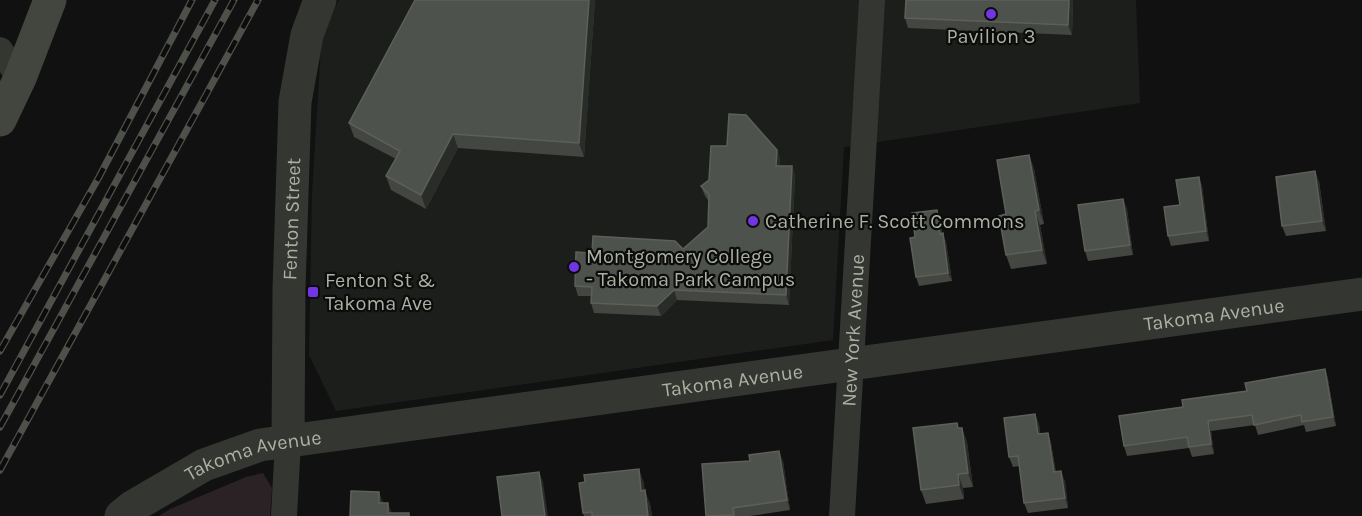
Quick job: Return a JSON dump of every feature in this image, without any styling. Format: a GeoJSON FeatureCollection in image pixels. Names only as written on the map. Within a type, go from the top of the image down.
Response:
{"type":"FeatureCollection","features":[{"type":"Feature","properties":{"kind":"main road"},"geometry":{"type":"LineString","coordinates":[[0,120],[20,78],[50,0]]}},
{"type":"Feature","properties":{"kind":"street","name":"Fenton Street"},"geometry":{"type":"LineString","coordinates":[[288,441],[289,289],[295,102],[307,35],[320,0]]}},
{"type":"Feature","properties":{"kind":"street","name":"New York Avenue"},"geometry":{"type":"LineString","coordinates":[[842,516],[872,0]]}},
{"type":"Feature","properties":{"kind":"street"},"geometry":{"type":"LineString","coordinates":[[0,50],[20,78]]}},
{"type":"Feature","properties":{"kind":"street","name":"Takoma Avenue"},"geometry":{"type":"LineString","coordinates":[[121,516],[132,507],[204,465],[260,445],[1362,294]]}},
{"type":"Feature","properties":{"kind":"street"},"geometry":{"type":"LineString","coordinates":[[285,516],[288,441]]}},
{"type":"Feature","properties":{"kind":"shaded area","name":"Montgomery College - Takoma Park Campus"},"geometry":{"type":"Polygon","coordinates":[[[339,0],[1136,0],[1140,103],[844,147],[833,340],[336,411],[309,355],[312,194],[322,30],[339,0]]]}},
{"type":"Feature","properties":{"kind":"shaded area"},"geometry":{"type":"Polygon","coordinates":[[[263,473],[272,488],[270,516],[159,516],[170,509],[246,477],[263,473]]]}},
{"type":"Feature","properties":{"kind":"building"},"geometry":{"type":"Polygon","coordinates":[[[415,0],[589,0],[579,143],[453,134],[421,195],[386,176],[400,151],[349,123],[415,0]]]}},
{"type":"Feature","properties":{"kind":"building","name":"Pavilion 3"},"geometry":{"type":"Polygon","coordinates":[[[906,0],[1069,0],[1068,25],[905,18],[906,0]]]}},
{"type":"Feature","properties":{"kind":"building","name":"Catherine F. Scott Commons"},"geometry":{"type":"Polygon","coordinates":[[[729,114],[746,115],[777,150],[776,166],[792,166],[786,295],[674,290],[657,306],[591,303],[592,287],[575,286],[576,252],[592,253],[593,236],[675,241],[683,249],[708,227],[709,195],[701,186],[709,180],[711,146],[727,146],[729,114]]]}},
{"type":"Feature","properties":{"kind":"building"},"geometry":{"type":"Polygon","coordinates":[[[1029,155],[1039,210],[1035,211],[1042,250],[1006,255],[999,216],[1006,214],[997,160],[1029,155]]]}},
{"type":"Feature","properties":{"kind":"building"},"geometry":{"type":"Polygon","coordinates":[[[1315,171],[1322,221],[1282,226],[1276,177],[1315,171]]]}},
{"type":"Feature","properties":{"kind":"building"},"geometry":{"type":"Polygon","coordinates":[[[1199,177],[1206,231],[1168,236],[1164,207],[1180,205],[1176,180],[1199,177]]]}},
{"type":"Feature","properties":{"kind":"building"},"geometry":{"type":"Polygon","coordinates":[[[1123,199],[1130,245],[1085,251],[1078,205],[1123,199]]]}},
{"type":"Feature","properties":{"kind":"building"},"geometry":{"type":"Polygon","coordinates":[[[937,210],[940,234],[943,233],[948,273],[916,277],[910,238],[915,237],[912,213],[937,210]]]}},
{"type":"Feature","properties":{"kind":"building"},"geometry":{"type":"Polygon","coordinates":[[[1325,369],[1333,417],[1302,422],[1301,415],[1254,425],[1252,415],[1208,421],[1211,444],[1189,447],[1187,437],[1124,446],[1119,416],[1183,407],[1182,400],[1247,391],[1245,383],[1325,369]]]}},
{"type":"Feature","properties":{"kind":"building"},"geometry":{"type":"Polygon","coordinates":[[[1035,414],[1038,434],[1048,433],[1054,472],[1061,471],[1065,498],[1024,503],[1018,456],[1009,457],[1004,418],[1035,414]]]}},
{"type":"Feature","properties":{"kind":"building"},"geometry":{"type":"Polygon","coordinates":[[[957,423],[958,428],[962,428],[968,473],[958,474],[959,485],[921,490],[913,428],[957,423]]]}},
{"type":"Feature","properties":{"kind":"building"},"geometry":{"type":"Polygon","coordinates":[[[779,451],[787,500],[733,508],[734,515],[706,516],[702,464],[750,461],[749,455],[779,451]]]}},
{"type":"Feature","properties":{"kind":"building"},"geometry":{"type":"Polygon","coordinates":[[[639,469],[641,491],[645,490],[648,516],[592,516],[592,512],[583,513],[579,483],[585,482],[584,475],[639,469]]]}},
{"type":"Feature","properties":{"kind":"building"},"geometry":{"type":"Polygon","coordinates":[[[539,472],[545,516],[502,516],[497,477],[539,472]]]}},
{"type":"Feature","properties":{"kind":"building"},"geometry":{"type":"Polygon","coordinates":[[[351,491],[379,492],[379,503],[388,503],[388,513],[409,513],[409,516],[350,516],[351,491]]]}},
{"type":"Feature","properties":{"kind":"railway"},"geometry":{"type":"LineString","coordinates":[[0,351],[99,177],[192,0]]}},
{"type":"Feature","properties":{"kind":"railway"},"geometry":{"type":"LineString","coordinates":[[0,395],[215,0]]}},
{"type":"Feature","properties":{"kind":"railway"},"geometry":{"type":"LineString","coordinates":[[0,427],[234,0]]}},
{"type":"Feature","properties":{"kind":"railway"},"geometry":{"type":"LineString","coordinates":[[0,470],[258,0]]}},
{"type":"Feature","properties":{"kind":"place","name":"Pavilion 3"},"geometry":{"type":"Point","coordinates":[991,14]}},
{"type":"Feature","properties":{"kind":"place","name":"Catherine F. Scott Commons"},"geometry":{"type":"Point","coordinates":[753,221]}},
{"type":"Feature","properties":{"kind":"place","name":"Montgomery College - Takoma Park Campus"},"geometry":{"type":"Point","coordinates":[574,267]}},
{"type":"Feature","properties":{"kind":"place","name":"Fenton St & Takoma Ave"},"geometry":{"type":"Point","coordinates":[313,292]}}]}
